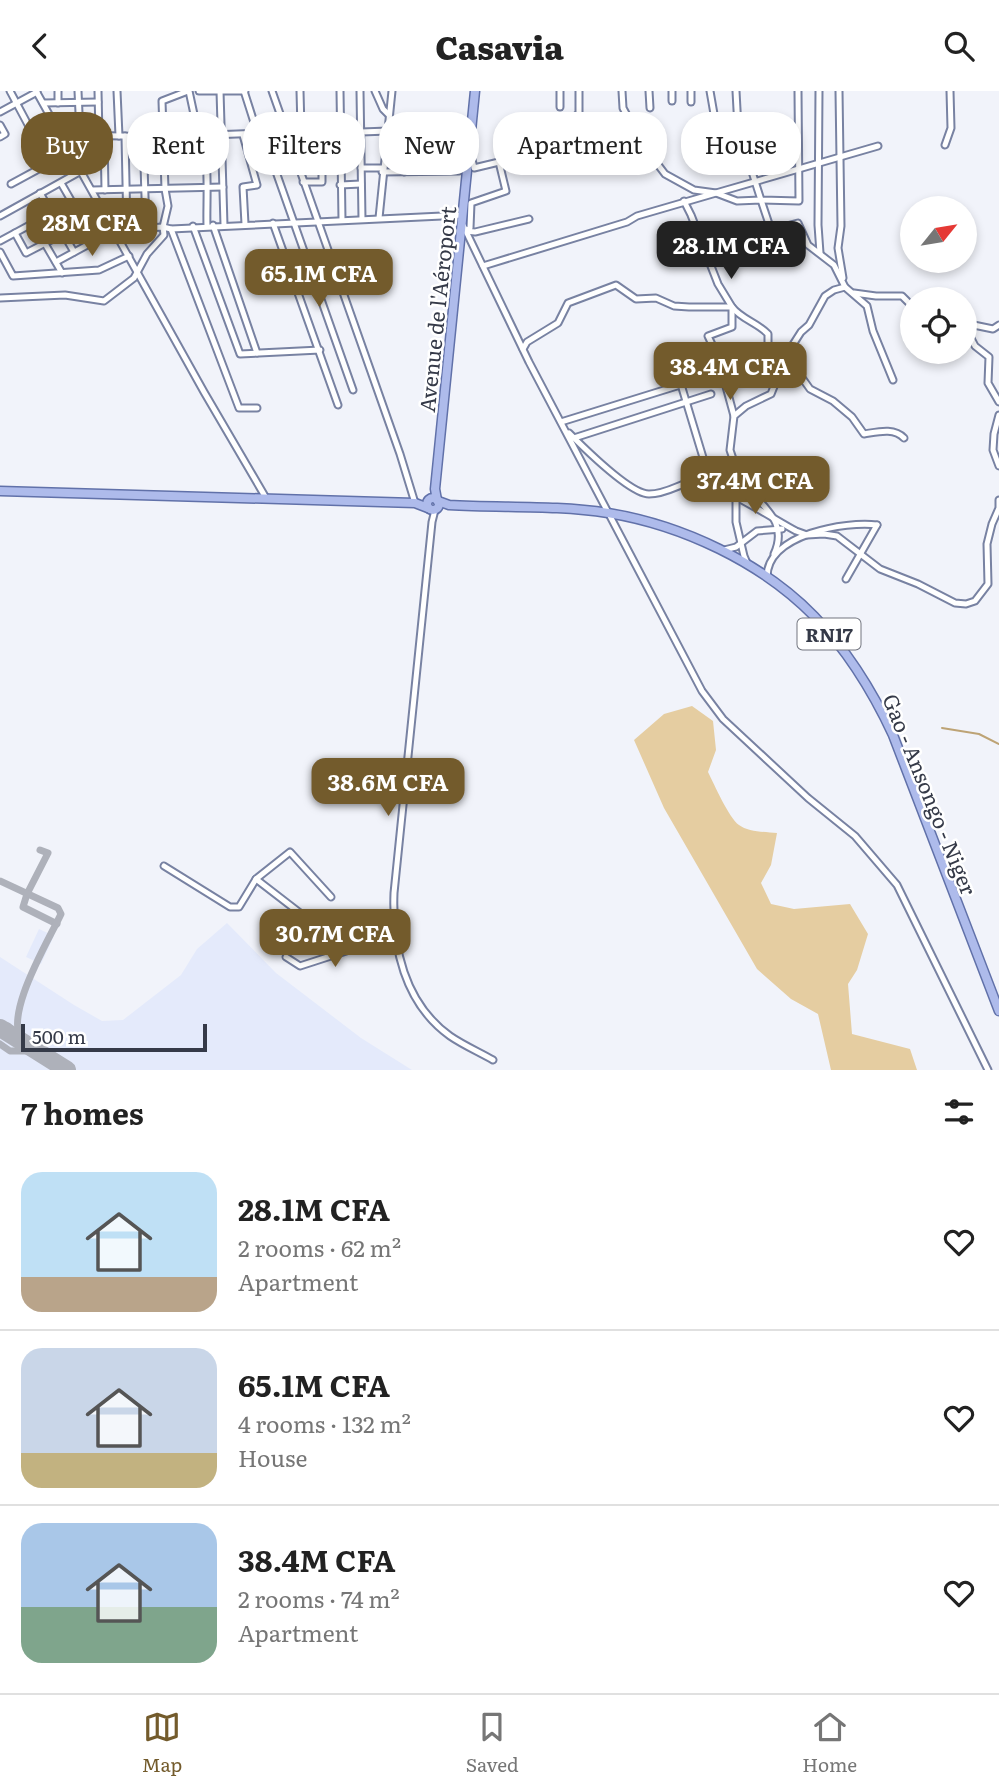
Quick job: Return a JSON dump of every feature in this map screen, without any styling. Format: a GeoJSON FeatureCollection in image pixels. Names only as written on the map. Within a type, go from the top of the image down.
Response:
{"type":"FeatureCollection","features":[{"type":"Feature","properties":{"kind":"main road","name":"Avenue de l'Aéroport"},"geometry":{"type":"LineString","coordinates":[[473,112],[475,91]]}},
{"type":"Feature","properties":{"kind":"main road","name":"Avenue de l'Aéroport"},"geometry":{"type":"LineString","coordinates":[[433,504],[466,175]]}},
{"type":"Feature","properties":{"kind":"main road"},"geometry":{"type":"LineString","coordinates":[[0,491],[433,504]]}},
{"type":"Feature","properties":{"kind":"main road","name":"Gao - Ansongo - Niger"},"geometry":{"type":"LineString","coordinates":[[433,504],[572,509],[608,513],[667,528],[721,551],[790,594],[816,618],[853,664],[881,710],[999,1011]]}},
{"type":"Feature","properties":{"kind":"street"},"geometry":{"type":"LineString","coordinates":[[10,91],[21,112]]}},
{"type":"Feature","properties":{"kind":"street"},"geometry":{"type":"LineString","coordinates":[[58,91],[58,103]]}},
{"type":"Feature","properties":{"kind":"street"},"geometry":{"type":"LineString","coordinates":[[78,91],[79,112]]}},
{"type":"Feature","properties":{"kind":"street"},"geometry":{"type":"LineString","coordinates":[[98,91],[99,112]]}},
{"type":"Feature","properties":{"kind":"street"},"geometry":{"type":"LineString","coordinates":[[117,91],[127,229]]}},
{"type":"Feature","properties":{"kind":"street"},"geometry":{"type":"LineString","coordinates":[[162,112],[162,101],[189,91],[194,112]]}},
{"type":"Feature","properties":{"kind":"street"},"geometry":{"type":"LineString","coordinates":[[199,91],[245,91],[253,112]]}},
{"type":"Feature","properties":{"kind":"street"},"geometry":{"type":"LineString","coordinates":[[220,91],[220,112]]}},
{"type":"Feature","properties":{"kind":"street"},"geometry":{"type":"LineString","coordinates":[[272,91],[279,112]]}},
{"type":"Feature","properties":{"kind":"street"},"geometry":{"type":"LineString","coordinates":[[300,91],[301,112]]}},
{"type":"Feature","properties":{"kind":"street"},"geometry":{"type":"LineString","coordinates":[[340,91],[341,112]]}},
{"type":"Feature","properties":{"kind":"street"},"geometry":{"type":"LineString","coordinates":[[360,91],[361,112]]}},
{"type":"Feature","properties":{"kind":"street"},"geometry":{"type":"LineString","coordinates":[[375,91],[386,112]]}},
{"type":"Feature","properties":{"kind":"street"},"geometry":{"type":"LineString","coordinates":[[389,112],[392,91]]}},
{"type":"Feature","properties":{"kind":"street"},"geometry":{"type":"LineString","coordinates":[[560,91],[560,107]]}},
{"type":"Feature","properties":{"kind":"street"},"geometry":{"type":"LineString","coordinates":[[579,91],[579,112]]}},
{"type":"Feature","properties":{"kind":"street"},"geometry":{"type":"LineString","coordinates":[[622,91],[623,108],[643,145],[665,174],[694,190],[716,193],[737,201],[799,201],[797,175]]}},
{"type":"Feature","properties":{"kind":"street"},"geometry":{"type":"LineString","coordinates":[[649,91],[649,108]]}},
{"type":"Feature","properties":{"kind":"street"},"geometry":{"type":"LineString","coordinates":[[672,91],[672,101]]}},
{"type":"Feature","properties":{"kind":"street"},"geometry":{"type":"LineString","coordinates":[[691,91],[691,102]]}},
{"type":"Feature","properties":{"kind":"street"},"geometry":{"type":"LineString","coordinates":[[710,91],[714,112]]}},
{"type":"Feature","properties":{"kind":"street"},"geometry":{"type":"LineString","coordinates":[[736,91],[738,128],[771,230],[798,223],[808,245],[834,265],[845,286],[867,306],[873,331],[893,380]]}},
{"type":"Feature","properties":{"kind":"street"},"geometry":{"type":"LineString","coordinates":[[798,91],[798,112]]}},
{"type":"Feature","properties":{"kind":"street"},"geometry":{"type":"LineString","coordinates":[[819,91],[820,253]]}},
{"type":"Feature","properties":{"kind":"street"},"geometry":{"type":"LineString","coordinates":[[839,91],[841,226],[838,248],[845,286]]}},
{"type":"Feature","properties":{"kind":"street"},"geometry":{"type":"LineString","coordinates":[[945,145],[951,128],[950,91]]}},
{"type":"Feature","properties":{"kind":"street"},"geometry":{"type":"LineString","coordinates":[[0,112],[36,92],[48,112]]}},
{"type":"Feature","properties":{"kind":"street"},"geometry":{"type":"LineString","coordinates":[[43,103],[98,102]]}},
{"type":"Feature","properties":{"kind":"street"},"geometry":{"type":"LineString","coordinates":[[0,125],[5,134],[0,137]]}},
{"type":"Feature","properties":{"kind":"street"},"geometry":{"type":"LineString","coordinates":[[229,135],[243,135]]}},
{"type":"Feature","properties":{"kind":"street"},"geometry":{"type":"LineString","coordinates":[[113,136],[127,136]]}},
{"type":"Feature","properties":{"kind":"street"},"geometry":{"type":"LineString","coordinates":[[801,168],[878,146]]}},
{"type":"Feature","properties":{"kind":"street"},"geometry":{"type":"LineString","coordinates":[[12,184],[29,175]]}},
{"type":"Feature","properties":{"kind":"street"},"geometry":{"type":"LineString","coordinates":[[1,213],[74,175]]}},
{"type":"Feature","properties":{"kind":"street"},"geometry":{"type":"LineString","coordinates":[[83,175],[265,498]]}},
{"type":"Feature","properties":{"kind":"street"},"geometry":{"type":"LineString","coordinates":[[104,175],[105,190]]}},
{"type":"Feature","properties":{"kind":"street"},"geometry":{"type":"LineString","coordinates":[[144,175],[146,228]]}},
{"type":"Feature","properties":{"kind":"street"},"geometry":{"type":"LineString","coordinates":[[0,298],[65,295],[104,301],[123,288],[164,235],[168,206],[164,175]]}},
{"type":"Feature","properties":{"kind":"street"},"geometry":{"type":"LineString","coordinates":[[205,175],[210,225],[257,353]]}},
{"type":"Feature","properties":{"kind":"street"},"geometry":{"type":"LineString","coordinates":[[222,175],[224,225]]}},
{"type":"Feature","properties":{"kind":"street"},"geometry":{"type":"LineString","coordinates":[[245,224],[243,187],[257,185],[254,175]]}},
{"type":"Feature","properties":{"kind":"street"},"geometry":{"type":"LineString","coordinates":[[277,175],[353,390]]}},
{"type":"Feature","properties":{"kind":"street"},"geometry":{"type":"LineString","coordinates":[[300,175],[417,503]]}},
{"type":"Feature","properties":{"kind":"street"},"geometry":{"type":"LineString","coordinates":[[303,183],[323,183],[323,175]]}},
{"type":"Feature","properties":{"kind":"street"},"geometry":{"type":"LineString","coordinates":[[340,175],[342,220]]}},
{"type":"Feature","properties":{"kind":"street"},"geometry":{"type":"LineString","coordinates":[[361,175],[362,219]]}},
{"type":"Feature","properties":{"kind":"street"},"geometry":{"type":"LineString","coordinates":[[379,218],[382,175]]}},
{"type":"Feature","properties":{"kind":"street"},"geometry":{"type":"LineString","coordinates":[[466,231],[470,227],[471,203],[506,191],[502,175]]}},
{"type":"Feature","properties":{"kind":"street"},"geometry":{"type":"LineString","coordinates":[[483,266],[627,222],[637,215],[779,175]]}},
{"type":"Feature","properties":{"kind":"street"},"geometry":{"type":"LineString","coordinates":[[61,183],[95,242]]}},
{"type":"Feature","properties":{"kind":"street"},"geometry":{"type":"LineString","coordinates":[[340,185],[361,184]]}},
{"type":"Feature","properties":{"kind":"street"},"geometry":{"type":"LineString","coordinates":[[92,190],[223,187]]}},
{"type":"Feature","properties":{"kind":"street"},"geometry":{"type":"LineString","coordinates":[[40,193],[74,252]]}},
{"type":"Feature","properties":{"kind":"street"},"geometry":{"type":"LineString","coordinates":[[684,201],[718,285],[737,313],[768,334],[768,349],[782,366],[800,375],[810,389],[833,401],[852,417],[864,435],[879,430],[900,433],[904,438]]}},
{"type":"Feature","properties":{"kind":"street"},"geometry":{"type":"LineString","coordinates":[[0,241],[52,213]]}},
{"type":"Feature","properties":{"kind":"street"},"geometry":{"type":"LineString","coordinates":[[56,262],[115,230],[316,220],[462,218],[523,349],[702,691],[723,719],[808,798],[855,837],[897,885],[988,1070]]}},
{"type":"Feature","properties":{"kind":"street"},"geometry":{"type":"LineString","coordinates":[[466,231],[475,232],[529,219]]}},
{"type":"Feature","properties":{"kind":"street"},"geometry":{"type":"LineString","coordinates":[[273,222],[338,405]]}},
{"type":"Feature","properties":{"kind":"street"},"geometry":{"type":"LineString","coordinates":[[15,233],[26,253],[84,223]]}},
{"type":"Feature","properties":{"kind":"street"},"geometry":{"type":"LineString","coordinates":[[193,226],[240,354],[320,350]]}},
{"type":"Feature","properties":{"kind":"street"},"geometry":{"type":"LineString","coordinates":[[171,229],[239,408],[257,408]]}},
{"type":"Feature","properties":{"kind":"street"},"geometry":{"type":"LineString","coordinates":[[44,243],[62,273]]}},
{"type":"Feature","properties":{"kind":"street"},"geometry":{"type":"LineString","coordinates":[[0,252],[13,276],[99,270],[129,256]]}},
{"type":"Feature","properties":{"kind":"street"},"geometry":{"type":"LineString","coordinates":[[523,349],[527,342],[558,323],[568,303],[616,285],[636,299],[656,298],[674,306],[732,307]]}},
{"type":"Feature","properties":{"kind":"street"},"geometry":{"type":"LineString","coordinates":[[734,416],[746,406],[771,394],[787,354],[801,332],[809,325],[825,296],[845,286]]}},
{"type":"Feature","properties":{"kind":"street"},"geometry":{"type":"LineString","coordinates":[[854,293],[900,296]]}},
{"type":"Feature","properties":{"kind":"street"},"geometry":{"type":"LineString","coordinates":[[732,307],[732,327],[708,336],[718,357],[734,416],[730,450],[736,468],[743,484],[776,521],[780,530],[779,544],[769,564],[767,579]]}},
{"type":"Feature","properties":{"kind":"street"},"geometry":{"type":"LineString","coordinates":[[977,326],[993,329],[999,325]]}},
{"type":"Feature","properties":{"kind":"street"},"geometry":{"type":"LineString","coordinates":[[977,347],[989,356],[988,383],[999,402]]}},
{"type":"Feature","properties":{"kind":"street"},"geometry":{"type":"LineString","coordinates":[[673,358],[711,484]]}},
{"type":"Feature","properties":{"kind":"street"},"geometry":{"type":"LineString","coordinates":[[562,424],[722,372]]}},
{"type":"Feature","properties":{"kind":"street"},"geometry":{"type":"LineString","coordinates":[[574,438],[711,394]]}},
{"type":"Feature","properties":{"kind":"street"},"geometry":{"type":"LineString","coordinates":[[999,415],[993,450],[999,466]]}},
{"type":"Feature","properties":{"kind":"street"},"geometry":{"type":"LineString","coordinates":[[562,424],[621,481],[646,494],[668,492],[695,481],[722,489],[796,531],[807,535],[837,536],[880,569],[955,603],[973,602],[988,584],[987,544],[999,508],[999,500]]}},
{"type":"Feature","properties":{"kind":"street"},"geometry":{"type":"LineString","coordinates":[[736,468],[736,522],[744,556],[753,570],[769,564],[780,549],[807,535],[844,524],[877,525],[846,579]]}},
{"type":"Feature","properties":{"kind":"street"},"geometry":{"type":"LineString","coordinates":[[433,504],[394,893],[393,926],[408,985],[425,1014],[451,1036],[493,1060]]}},
{"type":"Feature","properties":{"kind":"street"},"geometry":{"type":"LineString","coordinates":[[721,551],[736,547],[757,531],[796,531]]}},
{"type":"Feature","properties":{"kind":"street"},"geometry":{"type":"LineString","coordinates":[[164,866],[230,907],[239,907],[256,879],[290,852],[331,897]]}},
{"type":"Feature","properties":{"kind":"street"},"geometry":{"type":"LineString","coordinates":[[256,879],[335,940]]}},
{"type":"Feature","properties":{"kind":"street"},"geometry":{"type":"LineString","coordinates":[[286,957],[300,966],[371,943],[391,940]]}},
{"type":"Feature","properties":{"kind":"shaded area"},"geometry":{"type":"Polygon","coordinates":[[[692,706],[713,721],[716,750],[708,772],[731,815],[739,825],[747,829],[777,833],[771,865],[761,883],[771,904],[794,909],[850,904],[868,934],[857,970],[848,984],[852,1034],[910,1049],[917,1070],[831,1070],[818,1014],[791,999],[757,969],[664,808],[634,740],[664,714],[692,706]]]}},
{"type":"Feature","properties":{"kind":"shaded area"},"geometry":{"type":"Polygon","coordinates":[[[227,923],[276,973],[361,1038],[412,1070],[0,1070],[0,957],[102,1021],[123,1020],[181,975],[197,949],[227,923]]]}},
{"type":"Feature","properties":{"kind":"shaded area"},"geometry":{"type":"Polygon","coordinates":[[[39,929],[54,936],[41,964],[26,957],[39,929]]]}},
{"type":"Feature","properties":{"kind":"waterway"},"geometry":{"type":"LineString","coordinates":[[942,728],[979,734],[999,744]]}},
{"type":"Feature","properties":{"kind":"taxiway"},"geometry":{"type":"LineString","coordinates":[[40,850],[48,853],[23,907],[57,924]]}},
{"type":"Feature","properties":{"kind":"taxiway"},"geometry":{"type":"LineString","coordinates":[[0,881],[58,908],[61,914],[22,999],[18,1032],[24,1043]]}},
{"type":"Feature","properties":{"kind":"taxiway"},"geometry":{"type":"LineString","coordinates":[[0,1027],[8,1026],[16,1034]]}},
{"type":"Feature","properties":{"kind":"taxiway"},"geometry":{"type":"LineString","coordinates":[[0,1044],[10,1051],[36,1051]]}},
{"type":"Feature","properties":{"kind":"runway"},"geometry":{"type":"LineString","coordinates":[[0,1028],[67,1070]]}}]}
